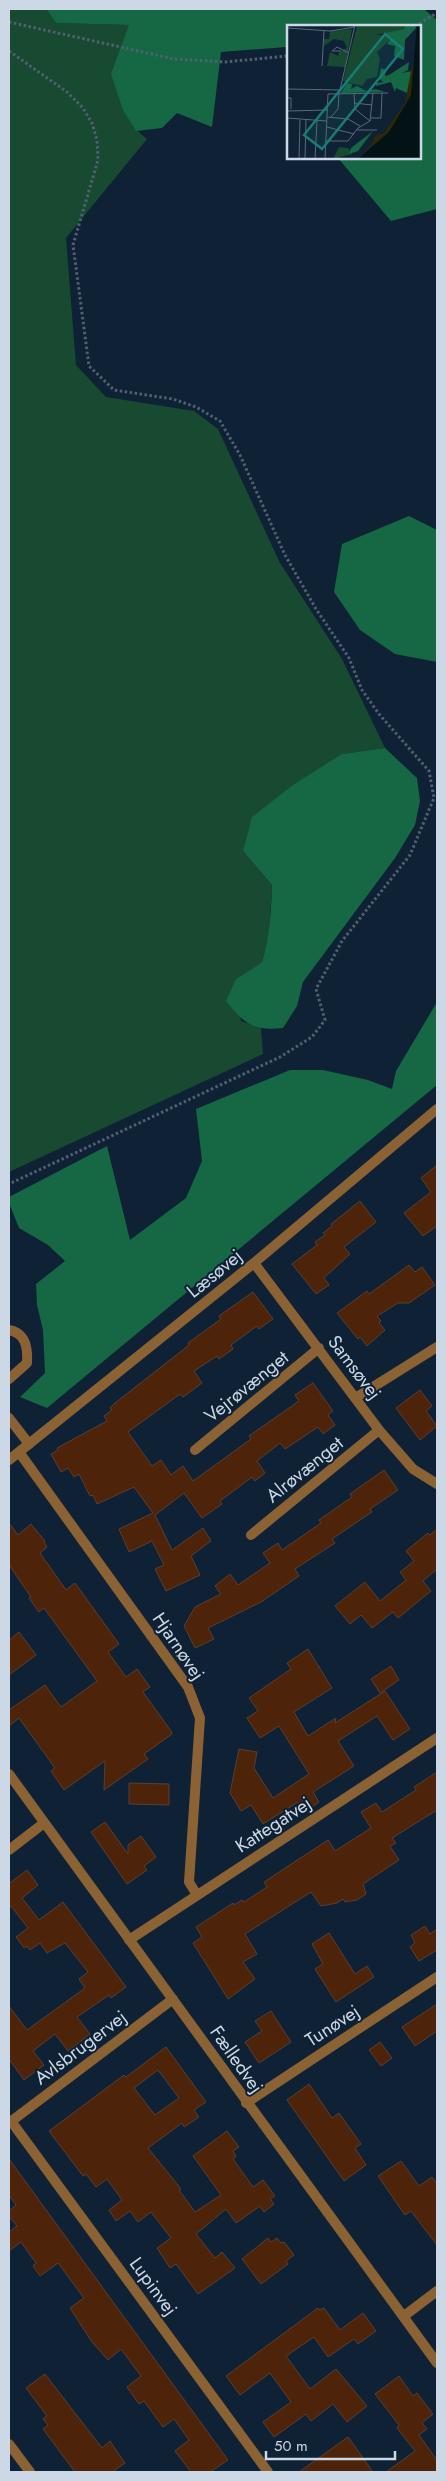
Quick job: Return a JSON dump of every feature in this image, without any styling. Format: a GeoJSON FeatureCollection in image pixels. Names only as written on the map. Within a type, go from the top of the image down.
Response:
{"type":"FeatureCollection","features":[{"type":"Feature","properties":{"kind":"street","name":"Læsøvej"},"geometry":{"type":"LineString","coordinates":[[9,1460],[254,1263],[437,1109]]}},
{"type":"Feature","properties":{"kind":"street","name":"Samsøvej"},"geometry":{"type":"LineString","coordinates":[[254,1263],[357,1397],[379,1430],[413,1469],[437,1484]]}},
{"type":"Feature","properties":{"kind":"street"},"geometry":{"type":"LineString","coordinates":[[9,1330],[24,1338],[28,1350],[27,1363],[9,1379]]}},
{"type":"Feature","properties":{"kind":"street"},"geometry":{"type":"LineString","coordinates":[[357,1397],[437,1347]]}},
{"type":"Feature","properties":{"kind":"street","name":"Vejrøvænget"},"geometry":{"type":"LineString","coordinates":[[195,1450],[319,1348]]}},
{"type":"Feature","properties":{"kind":"street"},"geometry":{"type":"LineString","coordinates":[[9,1418],[29,1444]]}},
{"type":"Feature","properties":{"kind":"street","name":"Alrøvænget"},"geometry":{"type":"LineString","coordinates":[[251,1535],[379,1430]]}},
{"type":"Feature","properties":{"kind":"street","name":"Hjarnøvej"},"geometry":{"type":"LineString","coordinates":[[19,1452],[188,1687],[200,1718],[189,1882],[197,1895]]}},
{"type":"Feature","properties":{"kind":"street","name":"Kattegatvej"},"geometry":{"type":"LineString","coordinates":[[129,1940],[437,1738]]}},
{"type":"Feature","properties":{"kind":"street","name":"Fælledvej"},"geometry":{"type":"LineString","coordinates":[[9,1774],[173,1999],[246,2103],[437,2363]]}},
{"type":"Feature","properties":{"kind":"street"},"geometry":{"type":"LineString","coordinates":[[9,1850],[44,1823]]}},
{"type":"Feature","properties":{"kind":"street","name":"Tunøvej"},"geometry":{"type":"LineString","coordinates":[[246,2103],[437,1976]]}},
{"type":"Feature","properties":{"kind":"street","name":"Avlsbrugervej"},"geometry":{"type":"LineString","coordinates":[[10,2122],[173,1999]]}},
{"type":"Feature","properties":{"kind":"street","name":"Lupinvej"},"geometry":{"type":"LineString","coordinates":[[10,2122],[268,2472]]}},
{"type":"Feature","properties":{"kind":"street"},"geometry":{"type":"LineString","coordinates":[[404,2316],[437,2291]]}},
{"type":"Feature","properties":{"kind":"street"},"geometry":{"type":"LineString","coordinates":[[9,2444],[30,2472]]}},
{"type":"Feature","properties":{"kind":"path"},"geometry":{"type":"LineString","coordinates":[[417,25],[437,13]]}},
{"type":"Feature","properties":{"kind":"path"},"geometry":{"type":"LineString","coordinates":[[9,22],[174,59],[225,62],[287,56]]}},
{"type":"Feature","properties":{"kind":"path"},"geometry":{"type":"LineString","coordinates":[[9,51],[67,92],[83,108],[92,123],[97,140],[98,160],[73,246],[89,366],[114,390],[173,399],[196,408],[220,421],[240,455],[286,555],[316,609],[348,658],[362,690],[429,771],[434,798],[410,856],[342,941],[316,989],[325,1020],[312,1037],[280,1057],[9,1184]]}},
{"type":"Feature","properties":{"kind":"green space"},"geometry":{"type":"Polygon","coordinates":[[[9,9],[46,9],[56,23],[129,25],[133,127],[147,139],[66,238],[76,365],[106,397],[194,411],[218,429],[280,563],[342,659],[385,748],[342,754],[243,851],[272,885],[269,938],[262,962],[236,979],[241,1021],[261,1028],[263,1054],[9,1172],[9,9]]]}},
{"type":"Feature","properties":{"kind":"green space"},"geometry":{"type":"Polygon","coordinates":[[[46,9],[424,9],[437,20],[437,209],[391,221],[339,159],[421,159],[421,25],[287,25],[287,47],[221,52],[212,127],[177,113],[162,128],[136,131],[123,110],[111,74],[129,25],[56,23],[46,9]]]}},
{"type":"Feature","properties":{"kind":"green space"},"geometry":{"type":"Polygon","coordinates":[[[409,516],[437,530],[437,662],[395,654],[360,630],[334,592],[342,544],[409,516]]]}},
{"type":"Feature","properties":{"kind":"green space"},"geometry":{"type":"Polygon","coordinates":[[[385,748],[417,778],[420,801],[415,825],[395,858],[303,982],[297,1006],[283,1028],[264,1028],[250,1024],[238,1015],[226,1001],[236,979],[262,962],[271,915],[272,885],[243,851],[252,817],[293,785],[342,754],[385,748]]]}},
{"type":"Feature","properties":{"kind":"green space"},"geometry":{"type":"Polygon","coordinates":[[[437,1002],[437,1085],[47,1408],[20,1397],[45,1373],[43,1330],[37,1305],[36,1284],[65,1261],[48,1245],[19,1228],[9,1203],[9,1197],[107,1146],[130,1240],[186,1198],[202,1161],[196,1109],[290,1070],[323,1070],[368,1080],[392,1089],[396,1071],[437,1002]]]}},
{"type":"Feature","properties":{"kind":"building"},"geometry":{"type":"Polygon","coordinates":[[[437,1165],[437,1226],[423,1236],[404,1213],[431,1192],[421,1178],[437,1165]]]}},
{"type":"Feature","properties":{"kind":"building"},"geometry":{"type":"Polygon","coordinates":[[[360,1201],[376,1222],[344,1247],[350,1254],[324,1278],[329,1285],[316,1294],[292,1264],[317,1245],[315,1242],[325,1235],[323,1233],[332,1226],[331,1224],[360,1201]]]}},
{"type":"Feature","properties":{"kind":"building"},"geometry":{"type":"Polygon","coordinates":[[[409,1265],[415,1272],[422,1267],[435,1285],[409,1303],[398,1303],[377,1316],[381,1321],[379,1323],[385,1330],[367,1346],[360,1337],[358,1339],[337,1313],[367,1291],[369,1294],[409,1265]]]}},
{"type":"Feature","properties":{"kind":"building"},"geometry":{"type":"Polygon","coordinates":[[[253,1292],[273,1319],[259,1329],[257,1326],[231,1345],[233,1349],[219,1359],[217,1356],[194,1371],[202,1383],[183,1397],[180,1394],[128,1432],[152,1466],[161,1460],[171,1475],[183,1466],[193,1481],[251,1439],[249,1436],[299,1401],[295,1395],[313,1383],[333,1411],[328,1415],[335,1425],[323,1434],[318,1427],[285,1449],[280,1443],[257,1461],[265,1473],[255,1481],[252,1477],[220,1501],[222,1504],[202,1518],[184,1493],[155,1515],[172,1550],[203,1528],[211,1541],[191,1556],[200,1575],[166,1591],[155,1569],[164,1565],[152,1541],[129,1552],[119,1529],[153,1513],[134,1487],[97,1504],[93,1495],[90,1496],[79,1474],[74,1477],[68,1468],[61,1472],[51,1454],[58,1450],[57,1448],[107,1421],[104,1416],[112,1410],[110,1408],[115,1403],[189,1345],[188,1343],[221,1319],[219,1316],[253,1292]]]}},
{"type":"Feature","properties":{"kind":"building"},"geometry":{"type":"Polygon","coordinates":[[[420,1390],[432,1406],[426,1411],[437,1426],[420,1440],[396,1408],[420,1390]]]}},
{"type":"Feature","properties":{"kind":"building"},"geometry":{"type":"Polygon","coordinates":[[[384,1470],[398,1490],[370,1509],[372,1512],[332,1539],[335,1543],[295,1569],[299,1576],[261,1602],[208,1628],[214,1639],[195,1648],[184,1626],[195,1607],[221,1594],[215,1586],[230,1574],[238,1585],[270,1563],[263,1553],[278,1543],[282,1550],[321,1523],[319,1520],[352,1497],[350,1494],[384,1470]]]}},
{"type":"Feature","properties":{"kind":"building"},"geometry":{"type":"Polygon","coordinates":[[[9,1523],[18,1535],[31,1524],[45,1541],[47,1547],[40,1553],[66,1590],[75,1583],[119,1644],[108,1652],[126,1677],[137,1669],[150,1687],[143,1692],[171,1731],[172,1734],[144,1754],[148,1759],[104,1790],[105,1761],[64,1790],[51,1771],[55,1768],[19,1718],[9,1726],[9,1710],[45,1685],[61,1707],[97,1681],[44,1608],[39,1612],[9,1565],[9,1523]]]}},
{"type":"Feature","properties":{"kind":"building"},"geometry":{"type":"Polygon","coordinates":[[[437,1529],[437,1569],[423,1581],[431,1591],[398,1618],[393,1612],[372,1628],[361,1615],[350,1624],[335,1606],[365,1582],[380,1601],[406,1580],[400,1572],[414,1561],[406,1551],[428,1533],[430,1535],[437,1529]]]}},
{"type":"Feature","properties":{"kind":"building"},"geometry":{"type":"Polygon","coordinates":[[[19,1632],[36,1655],[9,1675],[9,1640],[19,1632]]]}},
{"type":"Feature","properties":{"kind":"building"},"geometry":{"type":"Polygon","coordinates":[[[308,1649],[332,1688],[294,1712],[308,1736],[336,1718],[335,1723],[385,1691],[410,1729],[393,1740],[377,1716],[338,1741],[354,1766],[313,1792],[319,1802],[304,1812],[298,1802],[263,1824],[251,1805],[241,1811],[230,1793],[239,1749],[257,1752],[254,1768],[273,1798],[309,1774],[279,1726],[260,1738],[247,1718],[258,1711],[249,1698],[291,1669],[287,1663],[308,1649]]]}},
{"type":"Feature","properties":{"kind":"building"},"geometry":{"type":"Polygon","coordinates":[[[391,1666],[399,1680],[380,1693],[371,1679],[391,1666]]]}},
{"type":"Feature","properties":{"kind":"building"},"geometry":{"type":"Polygon","coordinates":[[[437,1772],[437,1810],[392,1838],[396,1843],[390,1846],[399,1860],[363,1884],[366,1894],[357,1900],[345,1902],[343,1899],[337,1903],[321,1906],[311,1892],[245,1934],[257,1954],[243,1962],[255,1979],[228,1999],[193,1943],[202,1937],[196,1927],[233,1903],[234,1905],[242,1900],[244,1902],[267,1887],[264,1882],[328,1840],[335,1851],[371,1828],[361,1812],[376,1803],[382,1812],[416,1790],[414,1787],[437,1772]]]}},
{"type":"Feature","properties":{"kind":"building"},"geometry":{"type":"Polygon","coordinates":[[[129,1783],[169,1784],[169,1805],[129,1804],[129,1783]]]}},
{"type":"Feature","properties":{"kind":"building"},"geometry":{"type":"Polygon","coordinates":[[[105,1822],[128,1854],[128,1845],[141,1836],[156,1857],[144,1866],[147,1870],[127,1884],[91,1832],[105,1822]]]}},
{"type":"Feature","properties":{"kind":"building"},"geometry":{"type":"Polygon","coordinates":[[[27,1870],[38,1885],[22,1898],[39,1920],[63,1902],[126,1987],[111,1998],[109,1995],[77,2017],[90,2034],[68,2051],[55,2034],[33,2051],[44,2065],[24,2080],[9,2059],[9,2006],[27,2030],[85,1988],[79,1979],[88,1972],[65,1943],[47,1953],[40,1943],[30,1950],[27,1946],[24,1948],[16,1937],[28,1928],[11,1906],[9,1908],[9,1881],[10,1883],[27,1870]]]}},
{"type":"Feature","properties":{"kind":"building"},"geometry":{"type":"Polygon","coordinates":[[[425,1926],[430,1934],[437,1929],[437,1950],[419,1961],[410,1947],[415,1943],[411,1935],[425,1926]]]}},
{"type":"Feature","properties":{"kind":"building"},"geometry":{"type":"Polygon","coordinates":[[[329,1933],[355,1974],[367,1966],[374,1977],[336,2002],[315,1969],[323,1964],[312,1944],[329,1933]]]}},
{"type":"Feature","properties":{"kind":"building"},"geometry":{"type":"Polygon","coordinates":[[[437,2004],[437,2031],[415,2046],[402,2027],[437,2004]]]}},
{"type":"Feature","properties":{"kind":"building"},"geometry":{"type":"Polygon","coordinates":[[[271,2011],[291,2042],[259,2063],[245,2042],[262,2031],[255,2021],[271,2011]]]}},
{"type":"Feature","properties":{"kind":"building"},"geometry":{"type":"Polygon","coordinates":[[[380,2042],[392,2058],[381,2066],[369,2050],[380,2042]]]}},
{"type":"Feature","properties":{"kind":"building"},"geometry":{"type":"Polygon","coordinates":[[[166,2047],[206,2102],[194,2110],[199,2117],[184,2127],[182,2123],[148,2148],[181,2189],[179,2190],[195,2212],[221,2195],[193,2156],[227,2131],[239,2147],[233,2151],[236,2156],[233,2159],[253,2187],[263,2180],[275,2196],[270,2199],[274,2204],[264,2212],[260,2206],[236,2223],[226,2209],[196,2234],[215,2258],[222,2252],[235,2268],[198,2294],[176,2264],[170,2268],[157,2248],[171,2238],[151,2212],[138,2222],[130,2211],[116,2221],[109,2210],[122,2200],[107,2179],[96,2187],[86,2174],[83,2176],[49,2131],[124,2075],[126,2077],[166,2047]],[[158,2070],[134,2088],[155,2115],[179,2098],[158,2070]]]}},
{"type":"Feature","properties":{"kind":"building"},"geometry":{"type":"Polygon","coordinates":[[[309,2084],[332,2118],[339,2113],[361,2144],[355,2148],[366,2165],[344,2181],[287,2100],[309,2084]]]}},
{"type":"Feature","properties":{"kind":"building"},"geometry":{"type":"Polygon","coordinates":[[[9,2159],[228,2460],[210,2472],[191,2472],[175,2451],[189,2440],[174,2419],[163,2427],[144,2401],[139,2404],[127,2387],[141,2376],[121,2349],[108,2360],[92,2342],[70,2308],[84,2298],[58,2263],[40,2276],[33,2266],[36,2263],[21,2242],[9,2251],[9,2232],[17,2226],[9,2216],[9,2211],[16,2205],[9,2195],[9,2159]]]}},
{"type":"Feature","properties":{"kind":"building"},"geometry":{"type":"Polygon","coordinates":[[[401,2161],[419,2186],[432,2177],[437,2184],[437,2245],[411,2211],[405,2215],[378,2176],[401,2161]]]}},
{"type":"Feature","properties":{"kind":"building"},"geometry":{"type":"Polygon","coordinates":[[[268,2238],[271,2242],[277,2238],[281,2243],[284,2242],[294,2255],[286,2261],[288,2264],[261,2284],[242,2259],[268,2238]]]}},
{"type":"Feature","properties":{"kind":"building"},"geometry":{"type":"Polygon","coordinates":[[[318,2308],[319,2310],[324,2308],[340,2330],[363,2313],[376,2331],[358,2344],[354,2339],[328,2357],[314,2337],[286,2356],[310,2389],[336,2369],[367,2406],[347,2422],[333,2404],[311,2421],[306,2414],[274,2437],[263,2422],[291,2402],[270,2373],[240,2395],[226,2376],[318,2308]]]}},
{"type":"Feature","properties":{"kind":"building"},"geometry":{"type":"Polygon","coordinates":[[[45,2374],[102,2448],[110,2441],[125,2463],[112,2472],[75,2472],[43,2429],[48,2425],[43,2419],[47,2416],[26,2388],[45,2374]]]}},
{"type":"Feature","properties":{"kind":"building"},"geometry":{"type":"Polygon","coordinates":[[[399,2376],[413,2396],[417,2393],[433,2414],[422,2423],[427,2429],[419,2435],[437,2460],[437,2472],[386,2472],[415,2451],[397,2428],[399,2425],[375,2394],[399,2376]]]}},
{"type":"Feature","properties":{"kind":"building"},"geometry":{"type":"Polygon","coordinates":[[[348,2437],[373,2472],[299,2472],[348,2437]]]}}]}
